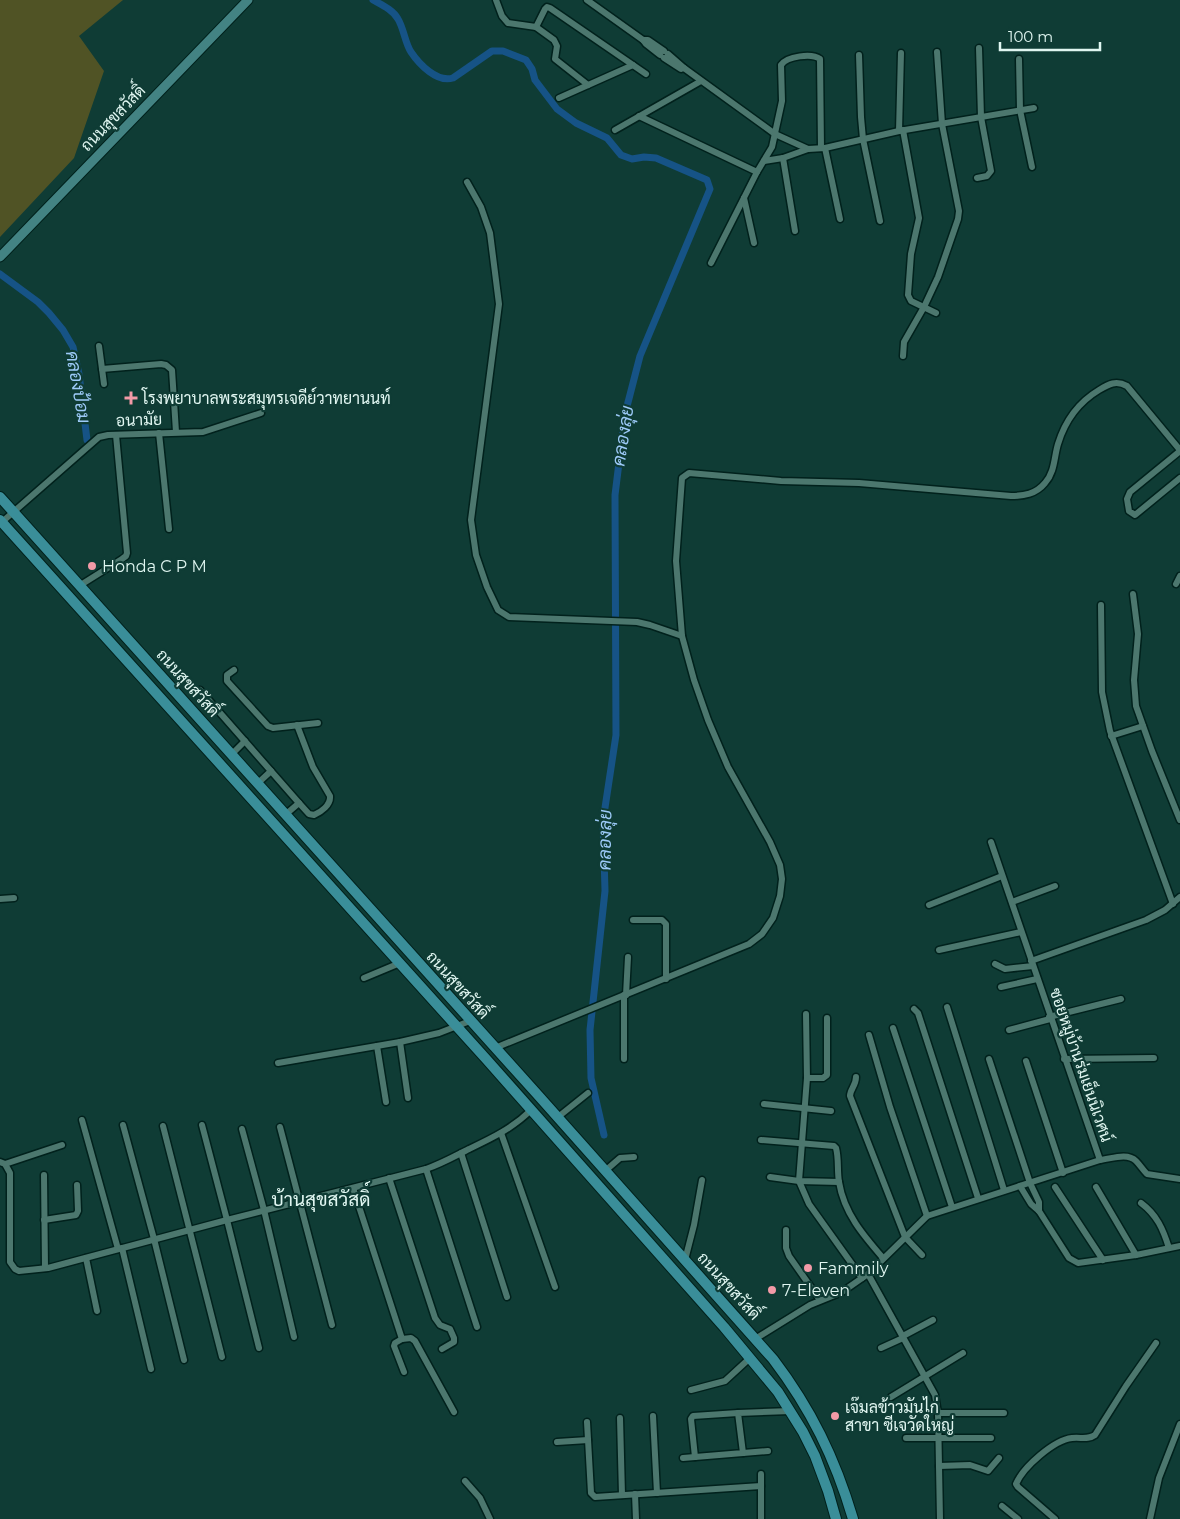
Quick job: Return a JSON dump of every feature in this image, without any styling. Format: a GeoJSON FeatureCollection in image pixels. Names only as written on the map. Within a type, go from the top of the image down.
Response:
{"type":"FeatureCollection","features":[{"type":"Feature","properties":{"kind":"main road","name":"ถนนสุขสวัสดิ์"},"geometry":{"type":"LineString","coordinates":[[0,257],[248,0]]}},
{"type":"Feature","properties":{"kind":"main road","name":"ถนนสุขสวัสดิ์"},"geometry":{"type":"LineString","coordinates":[[0,497],[755,1339],[788,1380],[820,1431],[838,1472],[852,1519]]}},
{"type":"Feature","properties":{"kind":"main road","name":"ถนนสุขสวัสดิ์"},"geometry":{"type":"LineString","coordinates":[[1,521],[400,963],[750,1358],[791,1411],[815,1456],[836,1519]]}},
{"type":"Feature","properties":{"kind":"street"},"geometry":{"type":"LineString","coordinates":[[496,0],[504,20],[508,23],[536,27],[556,43],[555,59],[588,85]]}},
{"type":"Feature","properties":{"kind":"street"},"geometry":{"type":"LineString","coordinates":[[587,0],[646,44],[664,54],[775,134],[808,149]]}},
{"type":"Feature","properties":{"kind":"street"},"geometry":{"type":"LineString","coordinates":[[536,27],[546,7],[550,8],[646,74]]}},
{"type":"Feature","properties":{"kind":"street"},"geometry":{"type":"LineString","coordinates":[[977,178],[987,176],[991,171],[981,117],[978,48]]}},
{"type":"Feature","properties":{"kind":"street"},"geometry":{"type":"LineString","coordinates":[[903,356],[904,342],[938,277],[959,211],[942,124],[937,52]]}},
{"type":"Feature","properties":{"kind":"street"},"geometry":{"type":"LineString","coordinates":[[901,53],[901,131],[919,218],[911,254],[908,295],[912,301],[936,313]]}},
{"type":"Feature","properties":{"kind":"street"},"geometry":{"type":"LineString","coordinates":[[859,55],[863,139],[880,221]]}},
{"type":"Feature","properties":{"kind":"street"},"geometry":{"type":"LineString","coordinates":[[711,263],[757,172],[771,149],[782,101],[781,65],[785,60],[802,57],[817,57],[820,59],[823,148],[840,219]]}},
{"type":"Feature","properties":{"kind":"street"},"geometry":{"type":"LineString","coordinates":[[1019,59],[1020,110],[1032,167]]}},
{"type":"Feature","properties":{"kind":"street"},"geometry":{"type":"LineString","coordinates":[[559,98],[633,65]]}},
{"type":"Feature","properties":{"kind":"street"},"geometry":{"type":"LineString","coordinates":[[615,130],[701,81]]}},
{"type":"Feature","properties":{"kind":"street"},"geometry":{"type":"LineString","coordinates":[[764,161],[783,158],[808,149],[823,148],[901,131],[1034,108]]}},
{"type":"Feature","properties":{"kind":"street"},"geometry":{"type":"LineString","coordinates":[[639,116],[757,172]]}},
{"type":"Feature","properties":{"kind":"street"},"geometry":{"type":"LineString","coordinates":[[783,158],[795,232]]}},
{"type":"Feature","properties":{"kind":"street"},"geometry":{"type":"LineString","coordinates":[[467,182],[482,207],[490,233],[499,304],[471,520],[476,556],[487,588],[498,610],[510,617],[637,622],[682,636]]}},
{"type":"Feature","properties":{"kind":"street"},"geometry":{"type":"LineString","coordinates":[[744,198],[754,243]]}},
{"type":"Feature","properties":{"kind":"street"},"geometry":{"type":"LineString","coordinates":[[99,346],[104,384]]}},
{"type":"Feature","properties":{"kind":"street"},"geometry":{"type":"LineString","coordinates":[[102,369],[160,364],[170,367],[172,370],[176,432]]}},
{"type":"Feature","properties":{"kind":"street"},"geometry":{"type":"LineString","coordinates":[[496,1048],[742,947],[762,934],[773,918],[780,896],[782,879],[780,865],[770,842],[728,766],[708,720],[694,680],[682,636],[676,561],[682,478],[688,473],[781,481],[865,484],[1011,496],[1029,494],[1045,484],[1050,476],[1058,444],[1079,407],[1088,397],[1108,384],[1121,383],[1127,386],[1180,451],[1130,492],[1127,499],[1129,511],[1135,515],[1180,478]]}},
{"type":"Feature","properties":{"kind":"street","name":"อนามัย"},"geometry":{"type":"LineString","coordinates":[[1,521],[94,440],[108,435],[203,432],[261,413]]}},
{"type":"Feature","properties":{"kind":"street"},"geometry":{"type":"LineString","coordinates":[[160,433],[169,529]]}},
{"type":"Feature","properties":{"kind":"street"},"geometry":{"type":"LineString","coordinates":[[79,586],[122,559],[126,556],[127,552],[116,435]]}},
{"type":"Feature","properties":{"kind":"street"},"geometry":{"type":"LineString","coordinates":[[1176,584],[1180,576]]}},
{"type":"Feature","properties":{"kind":"street"},"geometry":{"type":"LineString","coordinates":[[1133,594],[1138,634],[1134,695],[1143,726],[1180,820]]}},
{"type":"Feature","properties":{"kind":"street"},"geometry":{"type":"LineString","coordinates":[[1102,605],[1102,692],[1111,736],[1173,904]]}},
{"type":"Feature","properties":{"kind":"street"},"geometry":{"type":"LineString","coordinates":[[234,670],[227,676],[227,681],[268,726],[273,728],[318,723]]}},
{"type":"Feature","properties":{"kind":"street"},"geometry":{"type":"LineString","coordinates":[[200,690],[309,814],[314,815],[325,808],[330,800],[330,796],[313,767],[297,725]]}},
{"type":"Feature","properties":{"kind":"street"},"geometry":{"type":"LineString","coordinates":[[1111,736],[1143,726]]}},
{"type":"Feature","properties":{"kind":"street"},"geometry":{"type":"LineString","coordinates":[[231,755],[245,741]]}},
{"type":"Feature","properties":{"kind":"street"},"geometry":{"type":"LineString","coordinates":[[258,784],[271,771]]}},
{"type":"Feature","properties":{"kind":"street"},"geometry":{"type":"LineString","coordinates":[[285,815],[299,803]]}},
{"type":"Feature","properties":{"kind":"street","name":"ซอยหมู่บ้านร่มเย็นนิเวศน์"},"geometry":{"type":"LineString","coordinates":[[755,1339],[820,1300],[842,1292],[865,1276],[927,1216],[1100,1160],[991,842]]}},
{"type":"Feature","properties":{"kind":"street"},"geometry":{"type":"LineString","coordinates":[[929,905],[1002,876]]}},
{"type":"Feature","properties":{"kind":"street"},"geometry":{"type":"LineString","coordinates":[[1012,902],[1055,886]]}},
{"type":"Feature","properties":{"kind":"street"},"geometry":{"type":"LineString","coordinates":[[995,964],[1005,969],[1032,963],[1155,916],[1180,897]]}},
{"type":"Feature","properties":{"kind":"street"},"geometry":{"type":"LineString","coordinates":[[0,899],[14,898]]}},
{"type":"Feature","properties":{"kind":"street"},"geometry":{"type":"LineString","coordinates":[[633,920],[662,920],[665,922],[666,979]]}},
{"type":"Feature","properties":{"kind":"street"},"geometry":{"type":"LineString","coordinates":[[939,950],[1021,932]]}},
{"type":"Feature","properties":{"kind":"street"},"geometry":{"type":"LineString","coordinates":[[624,1060],[625,995],[628,957]]}},
{"type":"Feature","properties":{"kind":"street"},"geometry":{"type":"LineString","coordinates":[[364,978],[400,963]]}},
{"type":"Feature","properties":{"kind":"street"},"geometry":{"type":"LineString","coordinates":[[1001,987],[1037,979]]}},
{"type":"Feature","properties":{"kind":"street"},"geometry":{"type":"LineString","coordinates":[[1009,1030],[1121,999]]}},
{"type":"Feature","properties":{"kind":"street"},"geometry":{"type":"LineString","coordinates":[[947,1007],[1004,1190]]}},
{"type":"Feature","properties":{"kind":"street"},"geometry":{"type":"LineString","coordinates":[[914,1009],[918,1013],[978,1198]]}},
{"type":"Feature","properties":{"kind":"street"},"geometry":{"type":"LineString","coordinates":[[806,1014],[806,1078],[799,1181],[809,1204],[865,1276],[903,1337],[935,1395],[938,1413],[940,1519]]}},
{"type":"Feature","properties":{"kind":"street"},"geometry":{"type":"LineString","coordinates":[[806,1078],[823,1078],[827,1075],[827,1018]]}},
{"type":"Feature","properties":{"kind":"street"},"geometry":{"type":"LineString","coordinates":[[278,1063],[400,1042],[457,1027],[470,1021]]}},
{"type":"Feature","properties":{"kind":"street"},"geometry":{"type":"LineString","coordinates":[[893,1028],[952,1207]]}},
{"type":"Feature","properties":{"kind":"street"},"geometry":{"type":"LineString","coordinates":[[869,1035],[890,1107],[927,1216]]}},
{"type":"Feature","properties":{"kind":"street"},"geometry":{"type":"LineString","coordinates":[[400,1042],[408,1098]]}},
{"type":"Feature","properties":{"kind":"street"},"geometry":{"type":"LineString","coordinates":[[377,1046],[386,1102]]}},
{"type":"Feature","properties":{"kind":"street"},"geometry":{"type":"LineString","coordinates":[[1064,1059],[1154,1058]]}},
{"type":"Feature","properties":{"kind":"street"},"geometry":{"type":"LineString","coordinates":[[990,1059],[1030,1183],[1039,1202],[1039,1211]]}},
{"type":"Feature","properties":{"kind":"street"},"geometry":{"type":"LineString","coordinates":[[1026,1061],[1063,1173]]}},
{"type":"Feature","properties":{"kind":"street"},"geometry":{"type":"LineString","coordinates":[[856,1077],[856,1084],[850,1096],[904,1237],[922,1255]]}},
{"type":"Feature","properties":{"kind":"street"},"geometry":{"type":"LineString","coordinates":[[558,1118],[588,1093]]}},
{"type":"Feature","properties":{"kind":"street"},"geometry":{"type":"LineString","coordinates":[[764,1104],[831,1111]]}},
{"type":"Feature","properties":{"kind":"street"},"geometry":{"type":"LineString","coordinates":[[62,1145],[3,1163],[10,1173],[10,1262],[14,1269],[19,1271],[45,1268],[86,1258],[190,1229],[426,1169],[501,1133],[514,1125],[531,1110]]}},
{"type":"Feature","properties":{"kind":"street"},"geometry":{"type":"LineString","coordinates":[[82,1120],[120,1249],[151,1369]]}},
{"type":"Feature","properties":{"kind":"street"},"geometry":{"type":"LineString","coordinates":[[123,1125],[184,1360]]}},
{"type":"Feature","properties":{"kind":"street"},"geometry":{"type":"LineString","coordinates":[[202,1125],[259,1348]]}},
{"type":"Feature","properties":{"kind":"street"},"geometry":{"type":"LineString","coordinates":[[163,1126],[222,1357]]}},
{"type":"Feature","properties":{"kind":"street"},"geometry":{"type":"LineString","coordinates":[[280,1127],[332,1325]]}},
{"type":"Feature","properties":{"kind":"street"},"geometry":{"type":"LineString","coordinates":[[242,1130],[264,1210],[294,1337]]}},
{"type":"Feature","properties":{"kind":"street"},"geometry":{"type":"LineString","coordinates":[[501,1133],[555,1287]]}},
{"type":"Feature","properties":{"kind":"street"},"geometry":{"type":"LineString","coordinates":[[761,1140],[834,1146],[836,1148],[838,1182],[848,1210],[856,1226],[883,1258]]}},
{"type":"Feature","properties":{"kind":"street"},"geometry":{"type":"LineString","coordinates":[[461,1153],[507,1297]]}},
{"type":"Feature","properties":{"kind":"street"},"geometry":{"type":"LineString","coordinates":[[605,1171],[620,1158],[634,1157]]}},
{"type":"Feature","properties":{"kind":"street"},"geometry":{"type":"LineString","coordinates":[[1100,1160],[1130,1157],[1147,1174],[1180,1179]]}},
{"type":"Feature","properties":{"kind":"street"},"geometry":{"type":"LineString","coordinates":[[426,1169],[477,1327]]}},
{"type":"Feature","properties":{"kind":"street"},"geometry":{"type":"LineString","coordinates":[[44,1175],[45,1268]]}},
{"type":"Feature","properties":{"kind":"street"},"geometry":{"type":"LineString","coordinates":[[770,1177],[799,1181],[838,1182]]}},
{"type":"Feature","properties":{"kind":"street"},"geometry":{"type":"LineString","coordinates":[[390,1178],[435,1318],[440,1325],[450,1329],[454,1338],[454,1342],[442,1348]]}},
{"type":"Feature","properties":{"kind":"street"},"geometry":{"type":"LineString","coordinates":[[685,1260],[694,1225],[702,1180]]}},
{"type":"Feature","properties":{"kind":"street"},"geometry":{"type":"LineString","coordinates":[[44,1220],[76,1215],[77,1185]]}},
{"type":"Feature","properties":{"kind":"street"},"geometry":{"type":"LineString","coordinates":[[1020,1186],[1031,1204],[1039,1211],[1069,1258],[1078,1263],[1136,1255],[1180,1246]]}},
{"type":"Feature","properties":{"kind":"street"},"geometry":{"type":"LineString","coordinates":[[1054,1187],[1103,1260]]}},
{"type":"Feature","properties":{"kind":"street"},"geometry":{"type":"LineString","coordinates":[[1096,1187],[1136,1255]]}},
{"type":"Feature","properties":{"kind":"street"},"geometry":{"type":"LineString","coordinates":[[353,1188],[402,1339]]}},
{"type":"Feature","properties":{"kind":"street"},"geometry":{"type":"LineString","coordinates":[[1141,1203],[1159,1222],[1169,1248]]}},
{"type":"Feature","properties":{"kind":"street"},"geometry":{"type":"LineString","coordinates":[[786,1230],[786,1248],[789,1256],[820,1300]]}},
{"type":"Feature","properties":{"kind":"street"},"geometry":{"type":"LineString","coordinates":[[86,1258],[98,1311]]}},
{"type":"Feature","properties":{"kind":"street"},"geometry":{"type":"LineString","coordinates":[[881,1348],[934,1320]]}},
{"type":"Feature","properties":{"kind":"street"},"geometry":{"type":"LineString","coordinates":[[404,1372],[394,1346],[395,1343],[402,1339],[410,1338],[414,1341],[454,1412]]}},
{"type":"Feature","properties":{"kind":"street"},"geometry":{"type":"LineString","coordinates":[[1055,1519],[1018,1487],[1016,1484],[1017,1480],[1034,1461],[1060,1443],[1073,1438],[1088,1438],[1095,1435],[1156,1343]]}},
{"type":"Feature","properties":{"kind":"street"},"geometry":{"type":"LineString","coordinates":[[891,1397],[963,1353]]}},
{"type":"Feature","properties":{"kind":"street"},"geometry":{"type":"LineString","coordinates":[[691,1390],[725,1381],[750,1358]]}},
{"type":"Feature","properties":{"kind":"street"},"geometry":{"type":"LineString","coordinates":[[695,1457],[692,1416],[791,1411]]}},
{"type":"Feature","properties":{"kind":"street"},"geometry":{"type":"LineString","coordinates":[[738,1413],[743,1453]]}},
{"type":"Feature","properties":{"kind":"street"},"geometry":{"type":"LineString","coordinates":[[938,1413],[1004,1413]]}},
{"type":"Feature","properties":{"kind":"street"},"geometry":{"type":"LineString","coordinates":[[653,1416],[656,1493]]}},
{"type":"Feature","properties":{"kind":"street"},"geometry":{"type":"LineString","coordinates":[[620,1418],[622,1495]]}},
{"type":"Feature","properties":{"kind":"street"},"geometry":{"type":"LineString","coordinates":[[587,1422],[592,1496],[761,1486]]}},
{"type":"Feature","properties":{"kind":"street"},"geometry":{"type":"LineString","coordinates":[[1150,1519],[1159,1478],[1180,1424]]}},
{"type":"Feature","properties":{"kind":"street"},"geometry":{"type":"LineString","coordinates":[[906,1438],[991,1438]]}},
{"type":"Feature","properties":{"kind":"street"},"geometry":{"type":"LineString","coordinates":[[557,1442],[588,1440]]}},
{"type":"Feature","properties":{"kind":"street"},"geometry":{"type":"LineString","coordinates":[[683,1458],[768,1451]]}},
{"type":"Feature","properties":{"kind":"street"},"geometry":{"type":"LineString","coordinates":[[939,1466],[970,1465],[978,1466],[988,1472],[999,1458]]}},
{"type":"Feature","properties":{"kind":"street"},"geometry":{"type":"LineString","coordinates":[[761,1474],[761,1519]]}},
{"type":"Feature","properties":{"kind":"street"},"geometry":{"type":"LineString","coordinates":[[465,1481],[480,1498],[490,1519]]}},
{"type":"Feature","properties":{"kind":"street"},"geometry":{"type":"LineString","coordinates":[[635,1494],[636,1519]]}},
{"type":"Feature","properties":{"kind":"street"},"geometry":{"type":"LineString","coordinates":[[1002,1506],[1018,1519]]}},
{"type":"Feature","properties":{"kind":"green space"},"geometry":{"type":"Polygon","coordinates":[[[0,0],[123,0],[79,36],[104,71],[74,158],[0,237],[0,0]]]}},
{"type":"Feature","properties":{"kind":"waterway","name":"คลองลุ่ย"},"geometry":{"type":"LineString","coordinates":[[373,0],[396,16],[411,52],[424,67],[435,75],[441,78],[453,78],[492,51],[503,51],[526,60],[532,69],[535,80],[557,109],[576,123],[607,138],[621,155],[632,159],[656,158],[707,180],[710,189],[640,356],[625,414],[615,495],[616,735],[603,821],[605,891],[590,1030],[591,1078],[604,1135]]}},
{"type":"Feature","properties":{"kind":"waterway","name":"คลองป้อม"},"geometry":{"type":"LineString","coordinates":[[0,274],[38,302],[63,330],[73,347],[79,374],[87,440]]}},
{"type":"Feature","properties":{"kind":"place","name":"โรงพยาบาลพระสมุทรเจดีย์วาทยานนท์"},"geometry":{"type":"Point","coordinates":[131,398]}},
{"type":"Feature","properties":{"kind":"place","name":"Honda C P M"},"geometry":{"type":"Point","coordinates":[92,566]}},
{"type":"Feature","properties":{"kind":"place","name":"Fammily"},"geometry":{"type":"Point","coordinates":[808,1268]}},
{"type":"Feature","properties":{"kind":"place","name":"7-Eleven"},"geometry":{"type":"Point","coordinates":[772,1290]}},
{"type":"Feature","properties":{"kind":"place","name":"เจ๊มลข้าวมันไก่ สาขา ซีเจวัดใหญ่"},"geometry":{"type":"Point","coordinates":[835,1416]}},
{"type":"Feature","properties":{"kind":"district","name":"บ้านสุขสวัสดิ์"},"geometry":{"type":"Point","coordinates":[321,1199]}}]}
